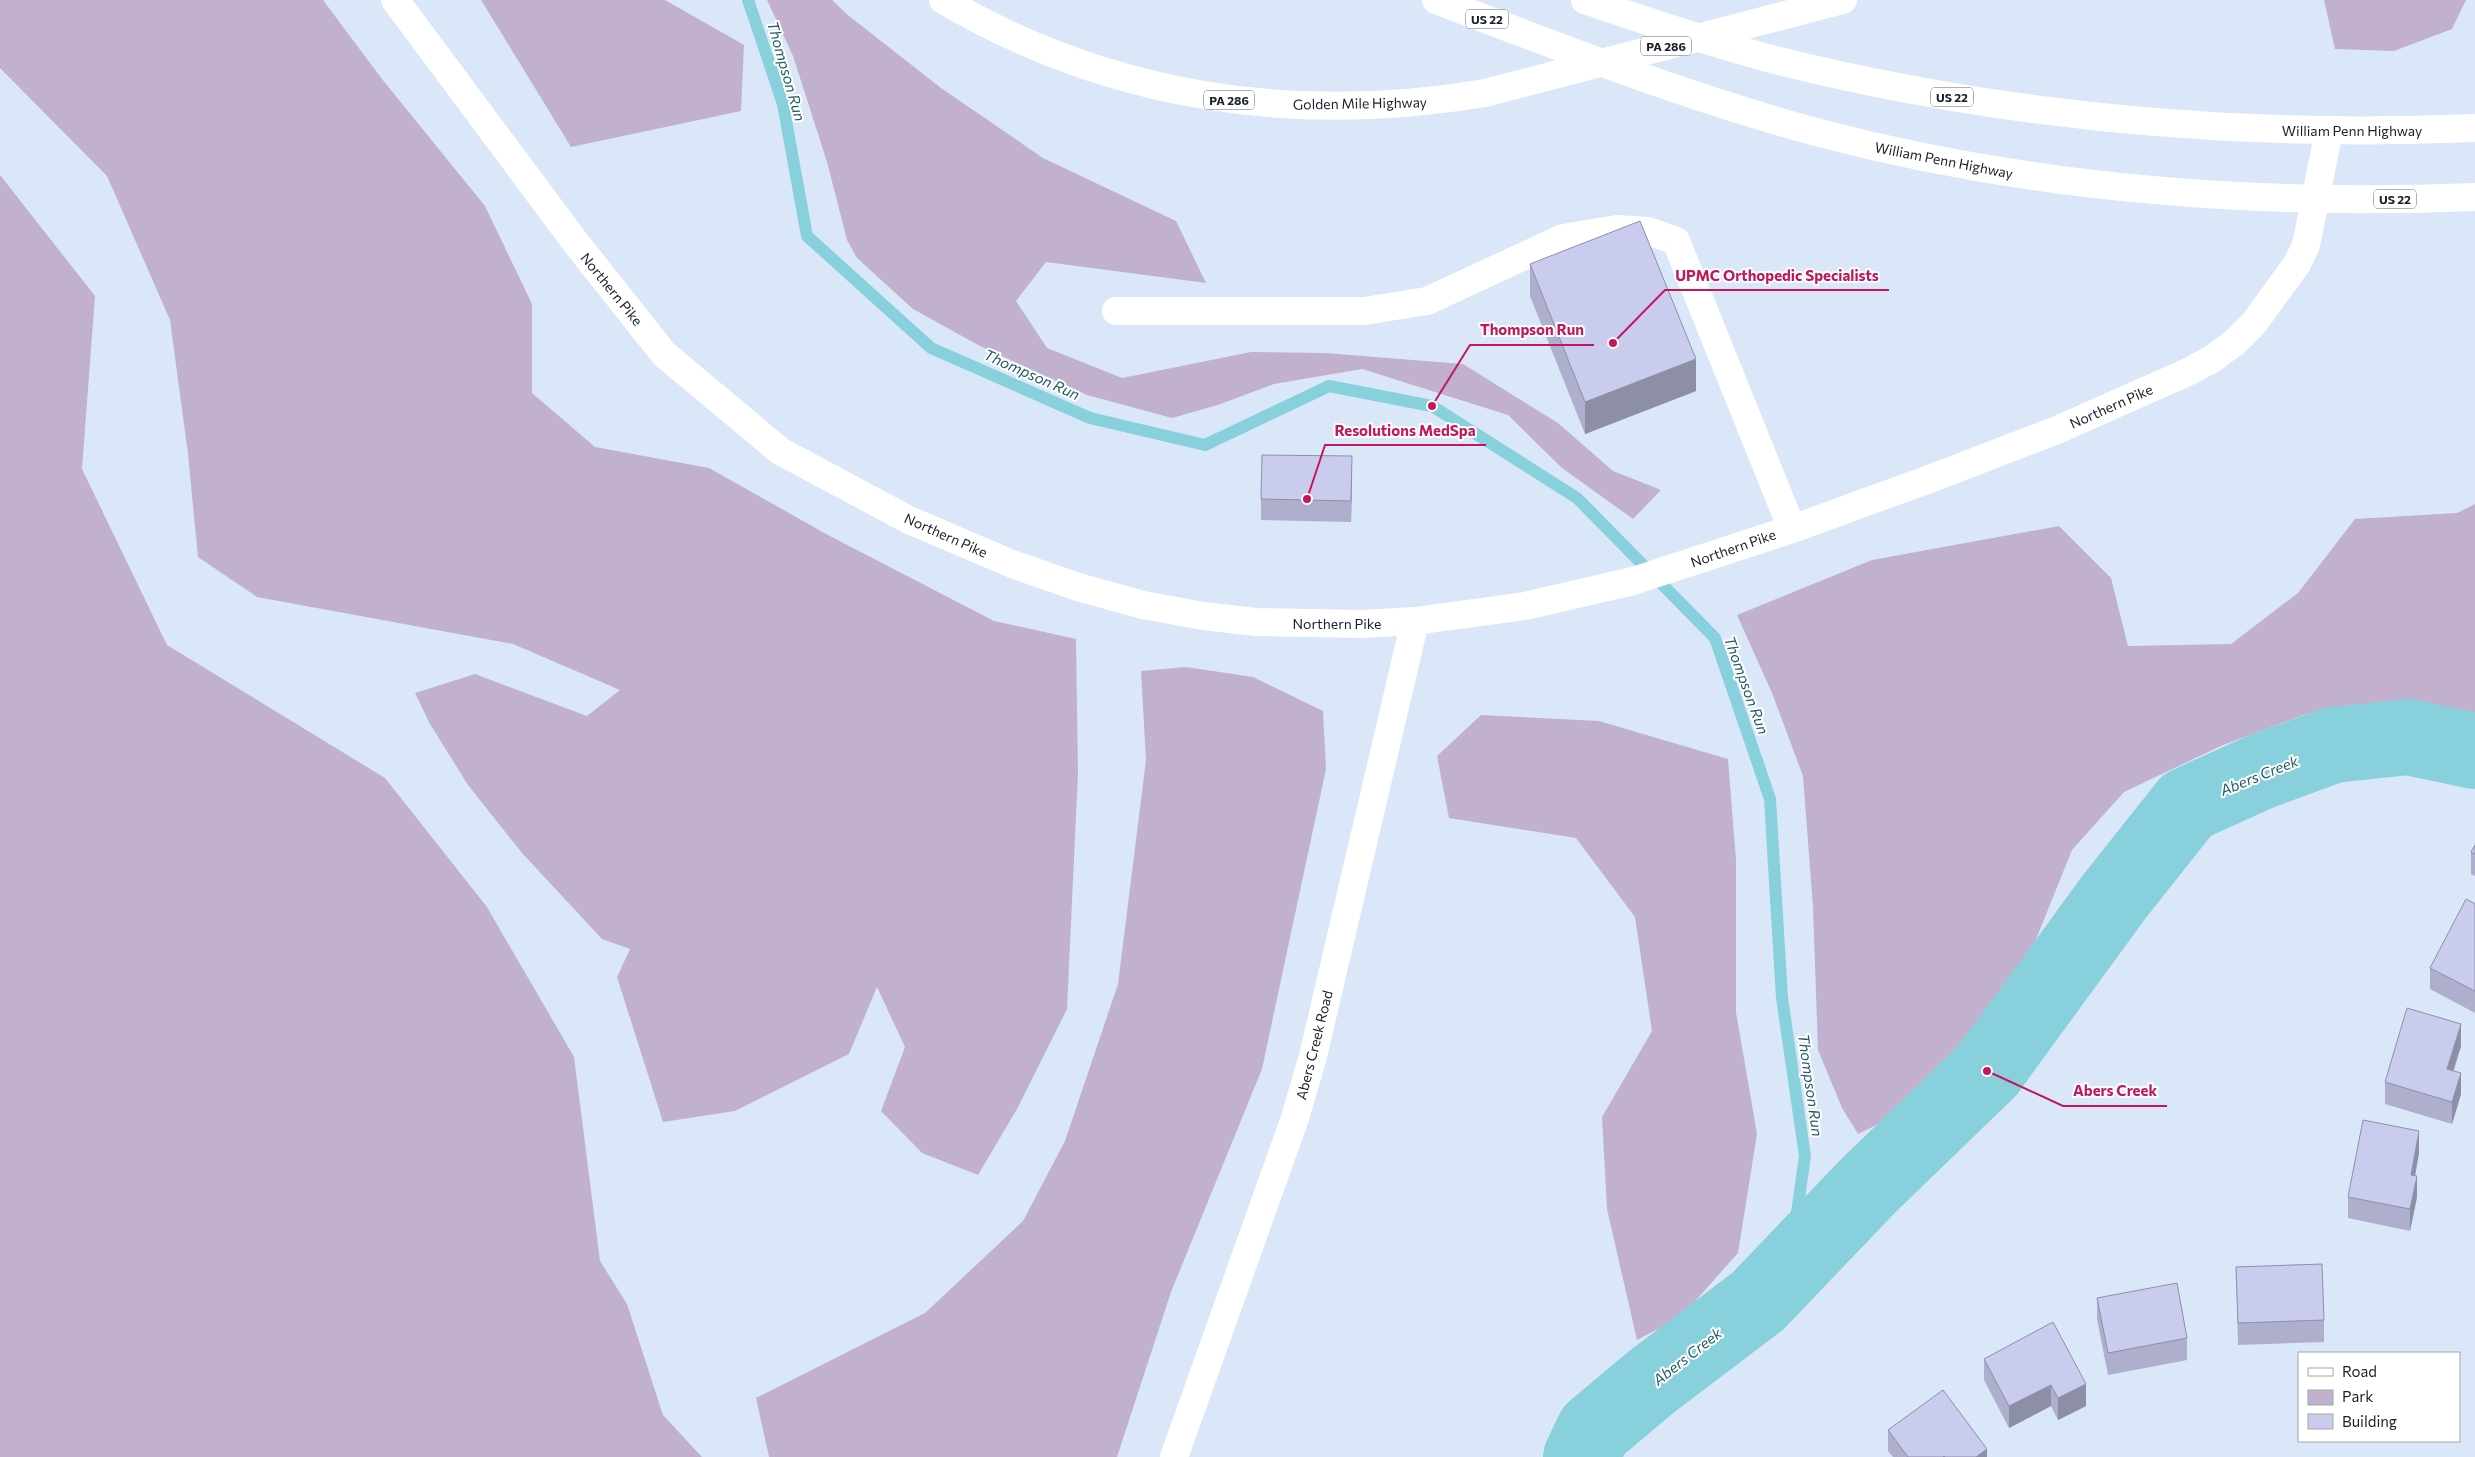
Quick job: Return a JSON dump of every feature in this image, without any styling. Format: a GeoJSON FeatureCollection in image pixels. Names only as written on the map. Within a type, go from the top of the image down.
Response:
{"type":"FeatureCollection","features":[{"type":"Feature","properties":{"kind":"main road","name":"Northern Pike"},"geometry":{"type":"LineString","coordinates":[[394,0],[576,243],[664,354],[780,451],[908,520],[995,556],[1078,587],[1143,605],[1203,616],[1256,622],[1362,624],[1415,621],[1525,606],[1633,580],[1792,529],[1935,478],[2057,430],[2212,359],[2235,342],[2254,322],[2297,264],[2306,245],[2329,131]]}},
{"type":"Feature","properties":{"kind":"main road","name":"Golden Mile Highway"},"geometry":{"type":"LineString","coordinates":[[943,0],[1016,39],[1066,59],[1172,90],[1223,99],[1276,104],[1383,105],[1435,101],[1532,81],[1843,0]]}},
{"type":"Feature","properties":{"kind":"main road","name":"William Penn Highway"},"geometry":{"type":"LineString","coordinates":[[1436,0],[1538,39],[1752,114],[1948,163],[2084,183],[2222,196],[2315,200],[2475,197]]}},
{"type":"Feature","properties":{"kind":"main road","name":"William Penn Highway"},"geometry":{"type":"LineString","coordinates":[[1585,0],[1661,26],[1770,58],[1876,83],[1992,104],[2187,126],[2329,131],[2475,128]]}},
{"type":"Feature","properties":{"kind":"main road"},"geometry":{"type":"LineString","coordinates":[[1116,311],[1364,311],[1427,301],[1563,238],[1617,229],[1648,231],[1676,241],[1792,529]]}},
{"type":"Feature","properties":{"kind":"main road","name":"Abers Creek Road"},"geometry":{"type":"LineString","coordinates":[[1174,1457],[1295,1118],[1312,1056],[1415,621]]}},
{"type":"Feature","properties":{"kind":"green space"},"geometry":{"type":"Polygon","coordinates":[[[0,0],[323,0],[382,79],[485,206],[532,304],[532,393],[595,447],[709,468],[828,535],[994,621],[1076,639],[1078,773],[1067,1009],[1017,1109],[978,1175],[922,1153],[881,1111],[905,1047],[877,987],[849,1054],[735,1111],[663,1122],[617,977],[630,949],[602,939],[522,853],[468,785],[430,724],[415,693],[475,674],[587,716],[620,690],[513,644],[257,597],[198,557],[188,454],[170,320],[107,176],[0,68],[0,0]]]}},
{"type":"Feature","properties":{"kind":"green space"},"geometry":{"type":"Polygon","coordinates":[[[481,0],[665,0],[744,45],[741,111],[571,147],[481,0]]]}},
{"type":"Feature","properties":{"kind":"green space"},"geometry":{"type":"Polygon","coordinates":[[[767,0],[832,0],[849,16],[941,88],[1043,158],[1176,221],[1206,283],[1046,262],[1016,301],[1047,348],[1122,378],[1251,352],[1325,353],[1463,364],[1558,423],[1613,471],[1661,490],[1633,519],[1562,468],[1508,415],[1362,369],[1274,384],[1218,405],[1172,418],[1087,395],[980,346],[913,309],[857,258],[847,240],[827,162],[793,56],[767,0]]]}},
{"type":"Feature","properties":{"kind":"green space"},"geometry":{"type":"Polygon","coordinates":[[[2324,0],[2466,0],[2452,29],[2394,51],[2335,49],[2324,0]]]}},
{"type":"Feature","properties":{"kind":"green space"},"geometry":{"type":"Polygon","coordinates":[[[0,175],[95,296],[82,469],[167,645],[385,778],[487,907],[574,1057],[600,1261],[627,1304],[663,1415],[702,1457],[0,1457],[0,175]]]}},
{"type":"Feature","properties":{"kind":"green space"},"geometry":{"type":"Polygon","coordinates":[[[2475,504],[2475,727],[2395,724],[2306,714],[2223,745],[2124,792],[2072,850],[2016,989],[1960,1061],[1928,1100],[1858,1134],[1842,1108],[1818,1050],[1813,908],[1803,776],[1772,693],[1737,615],[1872,560],[2059,526],[2111,578],[2128,646],[2231,644],[2298,593],[2355,519],[2457,513],[2475,504]]]}},
{"type":"Feature","properties":{"kind":"green space"},"geometry":{"type":"Polygon","coordinates":[[[1186,667],[1253,677],[1323,711],[1326,769],[1262,1069],[1171,1292],[1117,1457],[769,1457],[756,1398],[925,1313],[1023,1221],[1065,1141],[1118,984],[1146,760],[1141,671],[1186,667]]]}},
{"type":"Feature","properties":{"kind":"green space"},"geometry":{"type":"Polygon","coordinates":[[[1481,715],[1599,721],[1728,759],[1736,860],[1736,1012],[1757,1134],[1738,1253],[1681,1317],[1637,1340],[1607,1209],[1602,1117],[1652,1031],[1635,917],[1576,838],[1449,818],[1437,756],[1481,715]]]}},
{"type":"Feature","properties":{"kind":"building"},"geometry":{"type":"Polygon","coordinates":[[[1640,221],[1696,359],[1585,402],[1530,264],[1640,221]]]}},
{"type":"Feature","properties":{"kind":"building"},"geometry":{"type":"Polygon","coordinates":[[[1262,455],[1352,456],[1351,501],[1261,499],[1262,455]]]}},
{"type":"Feature","properties":{"kind":"building"},"geometry":{"type":"Polygon","coordinates":[[[2475,845],[2475,854],[2471,852],[2475,845]]]}},
{"type":"Feature","properties":{"kind":"building"},"geometry":{"type":"Polygon","coordinates":[[[2466,899],[2475,904],[2475,991],[2430,968],[2466,899]]]}},
{"type":"Feature","properties":{"kind":"building"},"geometry":{"type":"Polygon","coordinates":[[[2407,1008],[2461,1024],[2447,1069],[2461,1073],[2452,1102],[2385,1082],[2407,1008]]]}},
{"type":"Feature","properties":{"kind":"building"},"geometry":{"type":"Polygon","coordinates":[[[2363,1120],[2419,1131],[2411,1175],[2417,1176],[2410,1209],[2348,1197],[2363,1120]]]}},
{"type":"Feature","properties":{"kind":"building"},"geometry":{"type":"Polygon","coordinates":[[[2322,1264],[2324,1320],[2238,1323],[2236,1267],[2322,1264]]]}},
{"type":"Feature","properties":{"kind":"building"},"geometry":{"type":"Polygon","coordinates":[[[2177,1283],[2187,1338],[2108,1353],[2097,1298],[2177,1283]]]}},
{"type":"Feature","properties":{"kind":"building"},"geometry":{"type":"Polygon","coordinates":[[[2053,1322],[2086,1384],[2058,1398],[2051,1385],[2009,1406],[1984,1359],[2053,1322]]]}},
{"type":"Feature","properties":{"kind":"building"},"geometry":{"type":"Polygon","coordinates":[[[1943,1390],[1987,1449],[1976,1457],[1908,1457],[1888,1430],[1943,1390]]]}},
{"type":"Feature","properties":{"kind":"waterway","name":"Thompson Run"},"geometry":{"type":"LineString","coordinates":[[748,0],[783,104],[807,236],[931,348],[1090,418],[1205,445],[1329,386],[1432,406],[1577,498],[1715,638],[1770,799],[1782,998],[1805,1156],[1789,1269]]}},
{"type":"Feature","properties":{"kind":"waterway","name":"Abers Creek"},"geometry":{"type":"LineString","coordinates":[[1581,1457],[1594,1430],[1650,1383],[1758,1301],[1868,1186],[1987,1071],[2114,897],[2187,805],[2262,771],[2333,745],[2408,737],[2475,751]]}},
{"type":"Feature","properties":{"kind":"place","name":"UPMC Orthopedic Specialists"},"geometry":{"type":"Point","coordinates":[1613,343]}},
{"type":"Feature","properties":{"kind":"place","name":"Thompson Run"},"geometry":{"type":"Point","coordinates":[1432,406]}},
{"type":"Feature","properties":{"kind":"place","name":"Resolutions MedSpa"},"geometry":{"type":"Point","coordinates":[1307,499]}},
{"type":"Feature","properties":{"kind":"place","name":"Abers Creek"},"geometry":{"type":"Point","coordinates":[1987,1071]}}]}
